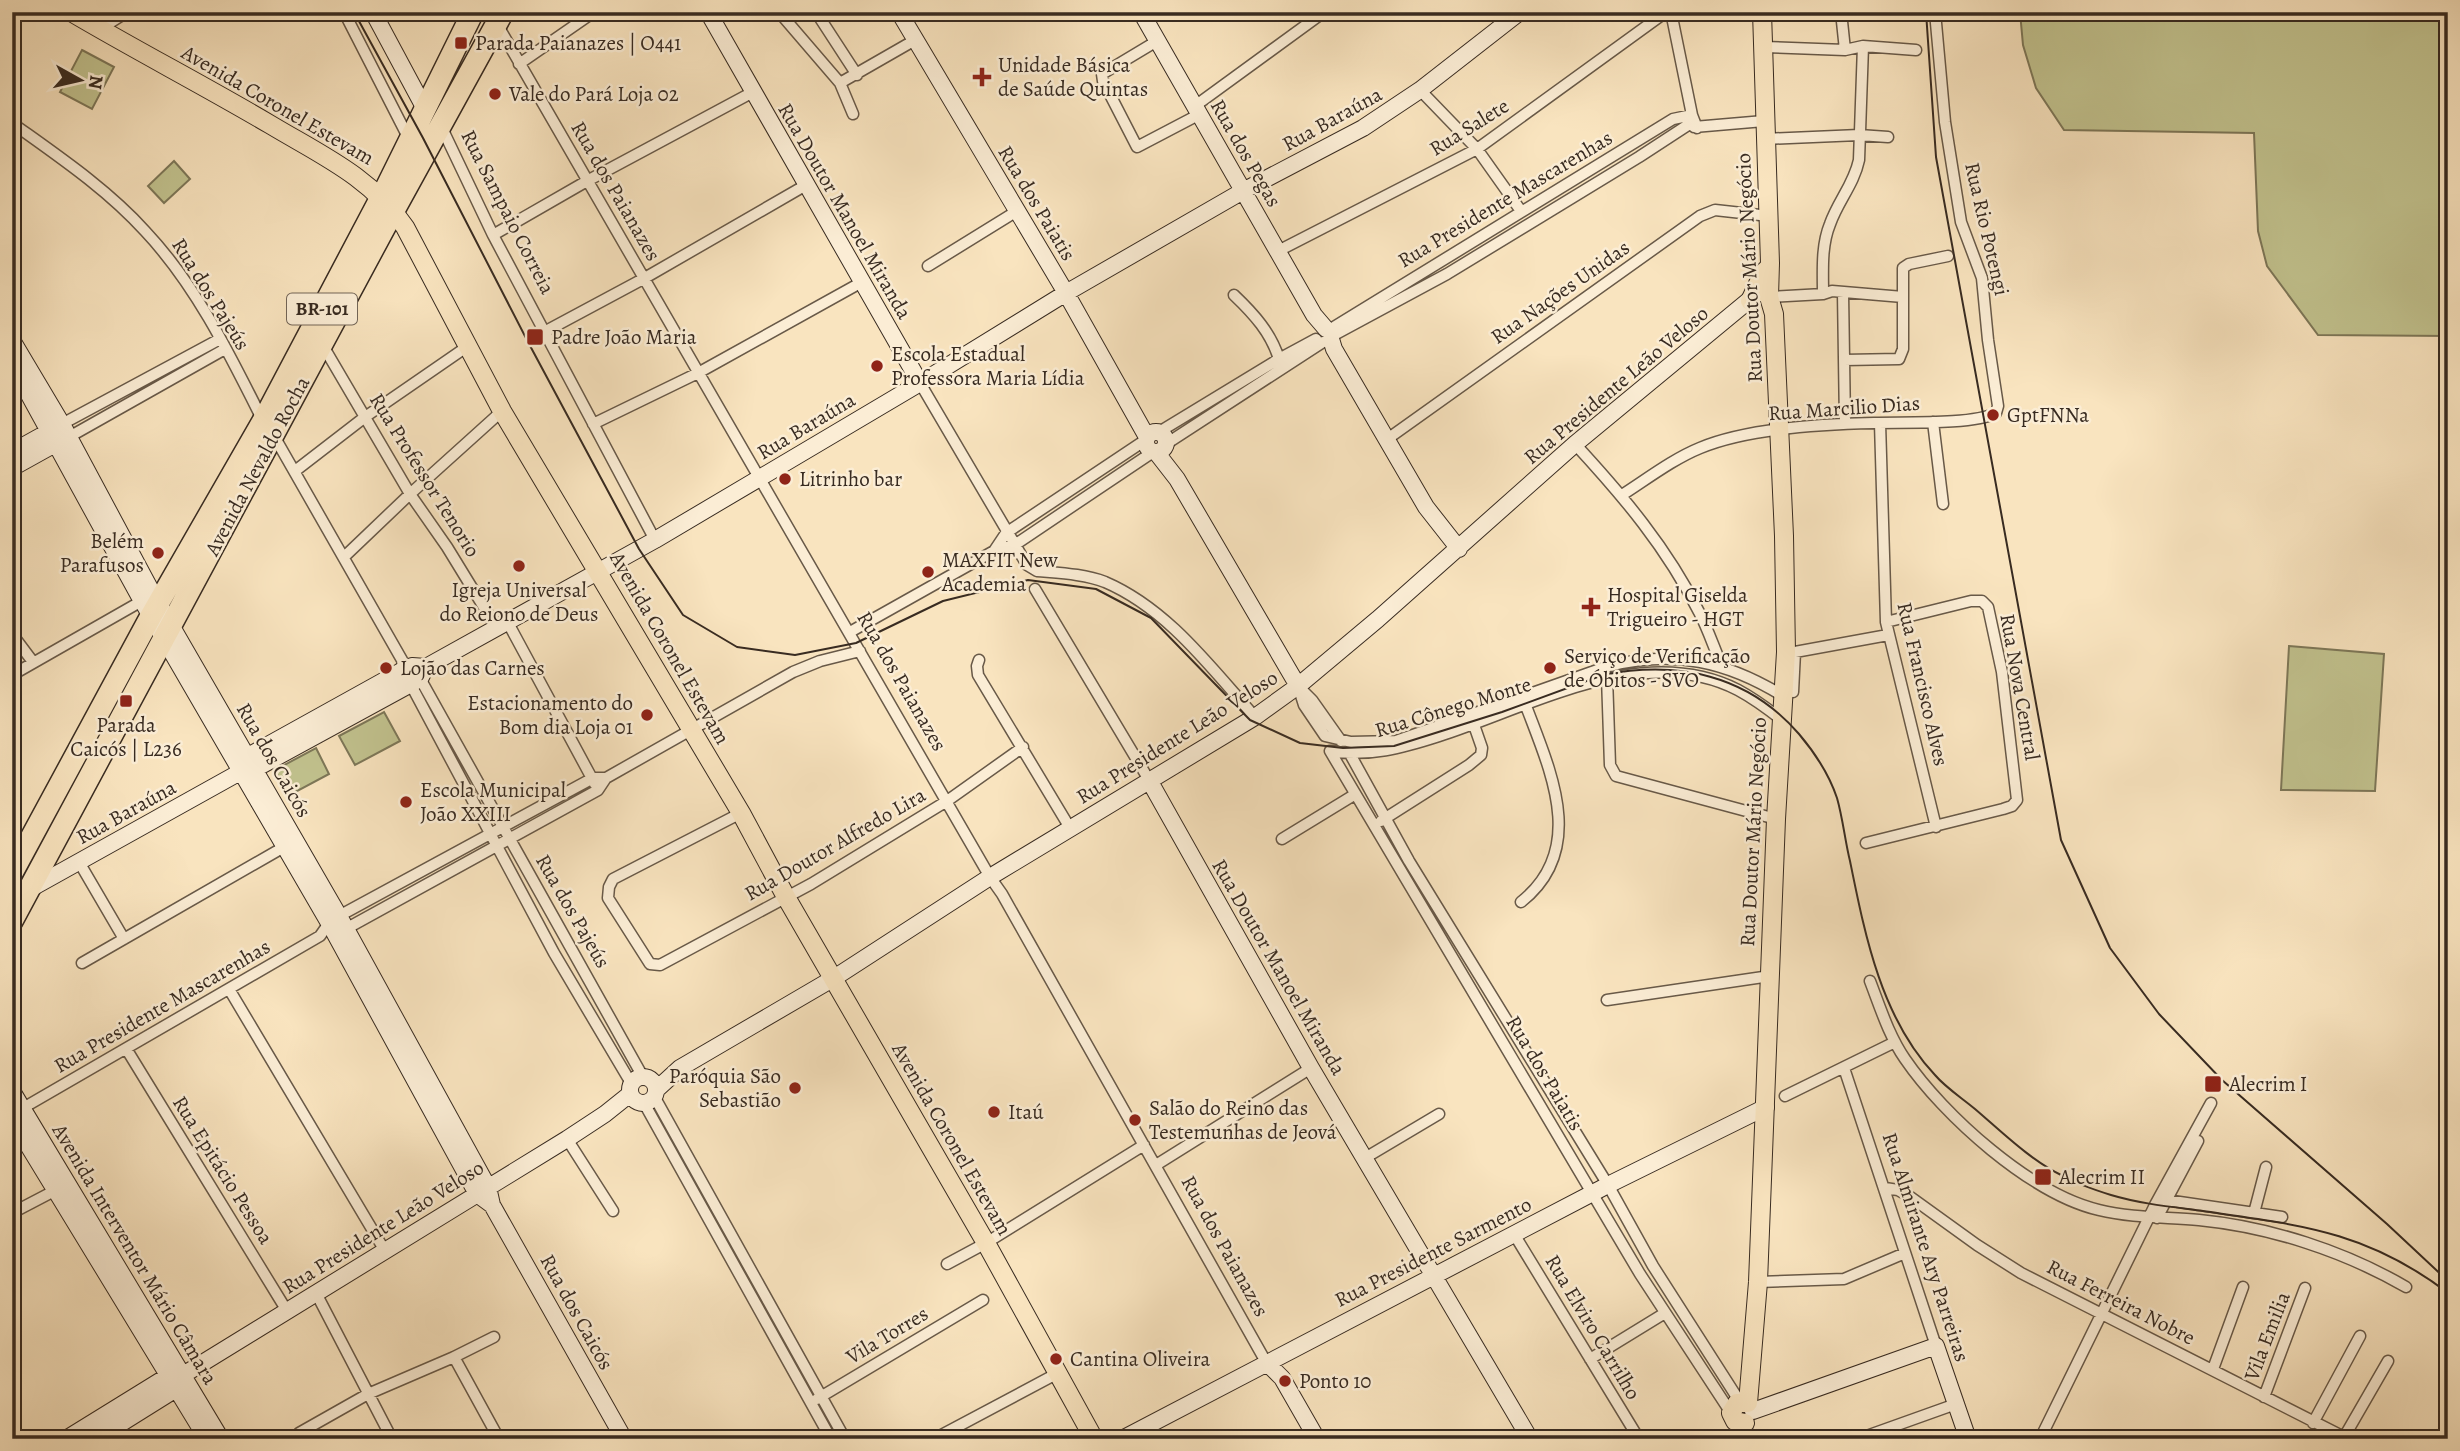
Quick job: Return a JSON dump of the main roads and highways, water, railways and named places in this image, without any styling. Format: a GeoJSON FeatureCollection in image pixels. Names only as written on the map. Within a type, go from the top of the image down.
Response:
{"type":"FeatureCollection","features":[{"type":"Feature","properties":{"kind":"highway","name":"Avenida Nevaldo Rocha"},"geometry":{"type":"LineString","coordinates":[[12,873],[142,612],[268,429],[322,344],[388,204],[410,141],[473,12]]}},
{"type":"Feature","properties":{"kind":"highway","name":"Avenida Nevaldo Rocha"},"geometry":{"type":"LineString","coordinates":[[12,921],[168,632],[268,429],[388,204],[441,126],[500,18]]}},
{"type":"Feature","properties":{"kind":"main road","name":"Avenida Coronel Estevam"},"geometry":{"type":"LineString","coordinates":[[71,12],[362,179],[388,204],[502,411],[741,813],[786,897],[986,1243],[1094,1439]]}},
{"type":"Feature","properties":{"kind":"main road"},"geometry":{"type":"LineString","coordinates":[[373,12],[425,109]]}},
{"type":"Feature","properties":{"kind":"main road","name":"Rua Doutor Manoel Miranda"},"geometry":{"type":"LineString","coordinates":[[708,12],[920,383]]}},
{"type":"Feature","properties":{"kind":"main road","name":"Rua dos Paiatis"},"geometry":{"type":"LineString","coordinates":[[899,12],[1138,417],[1156,442],[1298,686]]}},
{"type":"Feature","properties":{"kind":"main road","name":"Rua Baraúna"},"geometry":{"type":"LineString","coordinates":[[30,889],[412,671],[655,540],[1066,293],[1243,191],[1363,128],[1420,90],[1520,12]]}},
{"type":"Feature","properties":{"kind":"main road","name":"Rua Doutor Mário Negócio"},"geometry":{"type":"LineString","coordinates":[[1745,1414],[1758,1282],[1776,819],[1782,720],[1788,694],[1774,314],[1770,288],[1762,12]]}},
{"type":"Feature","properties":{"kind":"main road","name":"Rua dos Pegas"},"geometry":{"type":"LineString","coordinates":[[1149,15],[1157,41],[1385,440],[1426,508],[1459,549]]}},
{"type":"Feature","properties":{"kind":"main road"},"geometry":{"type":"LineString","coordinates":[[1763,273],[1770,288],[1750,300],[1763,273]]}},
{"type":"Feature","properties":{"kind":"main road","name":"Rua Presidente Leão Veloso"},"geometry":{"type":"LineString","coordinates":[[66,1439],[176,1380],[643,1090],[834,978],[990,877],[1255,717],[1298,686],[1459,549],[1575,444],[1750,300]]}},
{"type":"Feature","properties":{"kind":"main road","name":"Rua dos Caicós"},"geometry":{"type":"LineString","coordinates":[[12,340],[142,612],[168,632],[248,765],[334,928],[624,1439]]}},
{"type":"Feature","properties":{"kind":"main road","name":"Rua dos Caicós"},"geometry":{"type":"LineString","coordinates":[[12,363],[37,395]]}},
{"type":"Feature","properties":{"kind":"main road"},"geometry":{"type":"LineString","coordinates":[[12,452],[59,434]]}},
{"type":"Feature","properties":{"kind":"main road"},"geometry":{"type":"LineString","coordinates":[[12,468],[59,434]]}},
{"type":"Feature","properties":{"kind":"main road","name":"Rua dos Caicós"},"geometry":{"type":"LineString","coordinates":[[248,765],[284,847],[334,928]]}},
{"type":"Feature","properties":{"kind":"main road","name":"Rua Doutor Manoel Miranda"},"geometry":{"type":"LineString","coordinates":[[1149,780],[1311,1068],[1530,1439]]}},
{"type":"Feature","properties":{"kind":"main road","name":"Avenida Interventor Mário Câmara"},"geometry":{"type":"LineString","coordinates":[[12,1091],[17,1114],[55,1190],[176,1380],[221,1439]]}},
{"type":"Feature","properties":{"kind":"main road","name":"Rua Presidente Sarmento"},"geometry":{"type":"LineString","coordinates":[[1122,1439],[1601,1189],[1766,1107]]}},
{"type":"Feature","properties":{"kind":"main road","name":"Avenida Interventor Mário Câmara"},"geometry":{"type":"LineString","coordinates":[[17,1114],[176,1380],[207,1439]]}},
{"type":"Feature","properties":{"kind":"main road","name":"Rua Almirante Ary Parreiras"},"geometry":{"type":"LineString","coordinates":[[1745,1414],[1936,1346],[1968,1439]]}},
{"type":"Feature","properties":{"kind":"main road","name":"Rua dos Paianazes"},"geometry":{"type":"LineString","coordinates":[[1266,1362],[1305,1439]]}},
{"type":"Feature","properties":{"kind":"main road","name":"Rua dos Paianazes"},"geometry":{"type":"LineString","coordinates":[[1266,1362],[1282,1378],[1317,1439]]}},
{"type":"Feature","properties":{"kind":"main road","name":"Rua Presidente Leão Veloso"},"geometry":{"type":"LineString","coordinates":[[96,1439],[176,1380]]}},
{"type":"Feature","properties":{"kind":"tram line"},"geometry":{"type":"LineString","coordinates":[[354,12],[639,549],[683,615],[737,647],[795,655],[856,643],[943,601],[1028,580],[1096,589],[1151,618],[1250,720],[1300,743],[1343,748],[1394,746],[1502,712],[1603,675],[1658,670],[1685,672],[1734,685],[1779,714],[1805,741],[1826,772],[1837,798],[1862,918],[1888,1002],[1916,1052],[1949,1089],[2028,1154],[2080,1184],[2134,1201],[2271,1221],[2332,1234],[2389,1256],[2448,1293]]}},
{"type":"Feature","properties":{"kind":"tram line"},"geometry":{"type":"LineString","coordinates":[[1926,12],[1936,157],[2061,840],[2110,948],[2159,1014],[2222,1080],[2448,1281]]}},
{"type":"Feature","properties":{"kind":"place","name":"Parada Paianazes | O441"},"geometry":{"type":"Point","coordinates":[461,43]}},
{"type":"Feature","properties":{"kind":"place","name":"Unidade Básica de Saúde Quintas"},"geometry":{"type":"Point","coordinates":[982,77]}},
{"type":"Feature","properties":{"kind":"place","name":"Vale do Pará Loja 02"},"geometry":{"type":"Point","coordinates":[495,94]}},
{"type":"Feature","properties":{"kind":"place","name":"Padre João Maria"},"geometry":{"type":"Point","coordinates":[535,337]}},
{"type":"Feature","properties":{"kind":"place","name":"Escola Estadual Professora Maria Lídia"},"geometry":{"type":"Point","coordinates":[877,366]}},
{"type":"Feature","properties":{"kind":"place","name":"GptFNNa"},"geometry":{"type":"Point","coordinates":[1993,415]}},
{"type":"Feature","properties":{"kind":"place","name":"Litrinho bar"},"geometry":{"type":"Point","coordinates":[785,479]}},
{"type":"Feature","properties":{"kind":"place","name":"Belém Parafusos"},"geometry":{"type":"Point","coordinates":[158,553]}},
{"type":"Feature","properties":{"kind":"place","name":"Igreja Universal do Reiono de Deus"},"geometry":{"type":"Point","coordinates":[519,566]}},
{"type":"Feature","properties":{"kind":"place","name":"MAXFIT New Academia"},"geometry":{"type":"Point","coordinates":[928,572]}},
{"type":"Feature","properties":{"kind":"place","name":"Hospital Giselda Trigueiro - HGT"},"geometry":{"type":"Point","coordinates":[1591,607]}},
{"type":"Feature","properties":{"kind":"place","name":"Lojão das Carnes"},"geometry":{"type":"Point","coordinates":[386,668]}},
{"type":"Feature","properties":{"kind":"place","name":"Serviço de Verificação de Óbitos - SVO"},"geometry":{"type":"Point","coordinates":[1550,668]}},
{"type":"Feature","properties":{"kind":"place","name":"Parada Caicós | L236"},"geometry":{"type":"Point","coordinates":[126,701]}},
{"type":"Feature","properties":{"kind":"place","name":"Estacionamento do Bom dia Loja 01"},"geometry":{"type":"Point","coordinates":[647,715]}},
{"type":"Feature","properties":{"kind":"place","name":"Escola Municipal João XXIII"},"geometry":{"type":"Point","coordinates":[406,802]}},
{"type":"Feature","properties":{"kind":"place","name":"Alecrim I"},"geometry":{"type":"Point","coordinates":[2213,1084]}},
{"type":"Feature","properties":{"kind":"place","name":"Paróquia São Sebastião"},"geometry":{"type":"Point","coordinates":[795,1088]}},
{"type":"Feature","properties":{"kind":"place","name":"Itaú"},"geometry":{"type":"Point","coordinates":[994,1112]}},
{"type":"Feature","properties":{"kind":"place","name":"Salão do Reino das Testemunhas de Jeová"},"geometry":{"type":"Point","coordinates":[1135,1120]}},
{"type":"Feature","properties":{"kind":"place","name":"Alecrim II"},"geometry":{"type":"Point","coordinates":[2043,1177]}},
{"type":"Feature","properties":{"kind":"place","name":"Cantina Oliveira"},"geometry":{"type":"Point","coordinates":[1056,1359]}},
{"type":"Feature","properties":{"kind":"place","name":"Ponto 10"},"geometry":{"type":"Point","coordinates":[1285,1381]}}]}
